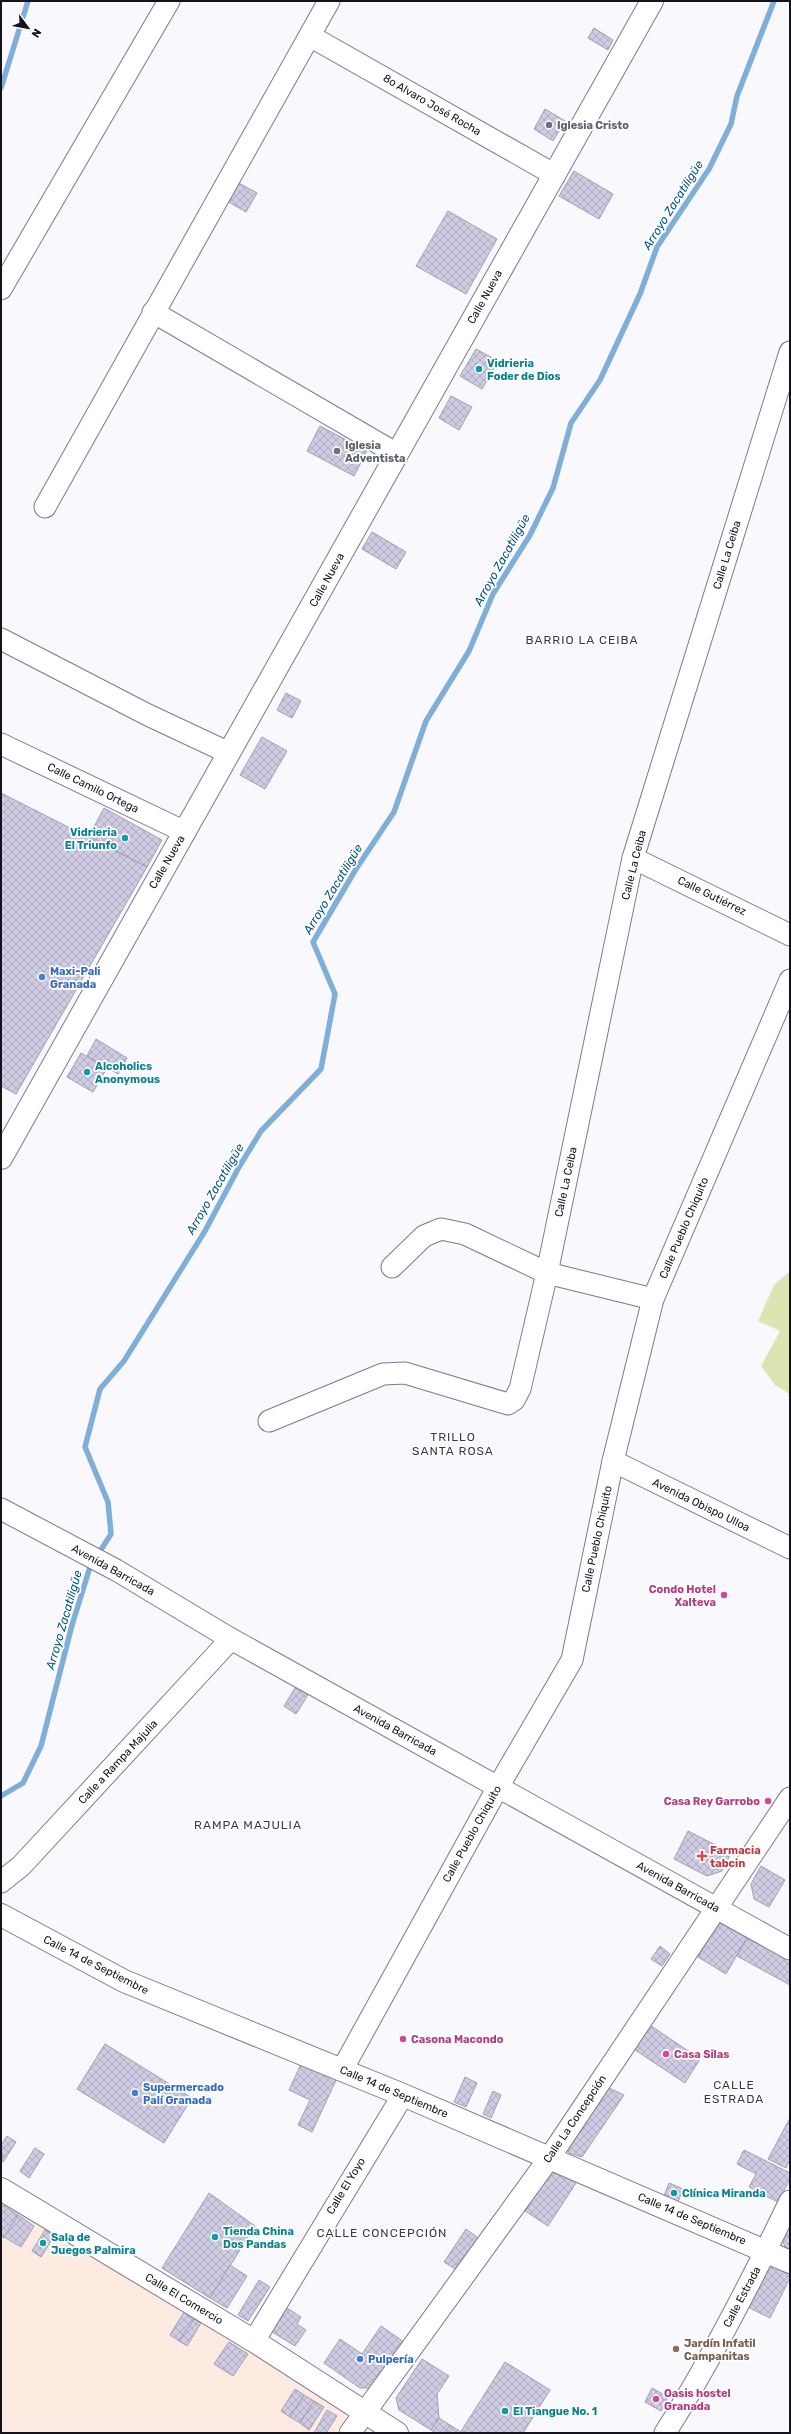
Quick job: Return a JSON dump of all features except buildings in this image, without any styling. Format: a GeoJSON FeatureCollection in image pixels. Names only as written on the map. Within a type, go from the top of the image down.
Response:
{"type":"FeatureCollection","features":[{"type":"Feature","properties":{"kind":"street"},"geometry":{"type":"LineString","coordinates":[[1,289],[169,1]]}},
{"type":"Feature","properties":{"kind":"street"},"geometry":{"type":"LineString","coordinates":[[45,508],[153,312],[330,1]]}},
{"type":"Feature","properties":{"kind":"street","name":"Calle Nueva"},"geometry":{"type":"LineString","coordinates":[[1,1158],[135,917],[185,832],[554,175],[648,3]]}},
{"type":"Feature","properties":{"kind":"street","name":"8o Alvaro José Rocha"},"geometry":{"type":"LineString","coordinates":[[310,36],[554,175]]}},
{"type":"Feature","properties":{"kind":"street"},"geometry":{"type":"LineString","coordinates":[[153,312],[397,454]]}},
{"type":"Feature","properties":{"kind":"street","name":"Calle La Ceiba"},"geometry":{"type":"LineString","coordinates":[[269,1421],[383,1374],[405,1373],[508,1404],[514,1400],[520,1389],[634,858],[790,352]]}},
{"type":"Feature","properties":{"kind":"street"},"geometry":{"type":"LineString","coordinates":[[1,639],[148,715],[229,753]]}},
{"type":"Feature","properties":{"kind":"street","name":"Calle Camilo Ortega"},"geometry":{"type":"LineString","coordinates":[[1,744],[185,832]]}},
{"type":"Feature","properties":{"kind":"street","name":"Calle Gutiérrez"},"geometry":{"type":"LineString","coordinates":[[634,858],[790,935]]}},
{"type":"Feature","properties":{"kind":"street","name":"Calle Pueblo Chiquito"},"geometry":{"type":"LineString","coordinates":[[342,2070],[498,1787],[572,1660],[612,1461],[654,1299],[790,980]]}},
{"type":"Feature","properties":{"kind":"street"},"geometry":{"type":"LineString","coordinates":[[392,1267],[424,1236],[441,1229],[465,1234],[546,1272],[654,1299]]}},
{"type":"Feature","properties":{"kind":"street","name":"Avenida Obispo Ulloa"},"geometry":{"type":"LineString","coordinates":[[612,1461],[790,1548]]}},
{"type":"Feature","properties":{"kind":"street","name":"Avenida Barricada"},"geometry":{"type":"LineString","coordinates":[[1,1509],[116,1570],[231,1639],[790,1949]]}},
{"type":"Feature","properties":{"kind":"street","name":"Calle a Rampa Majulia"},"geometry":{"type":"LineString","coordinates":[[1,1882],[21,1866],[231,1639]]}},
{"type":"Feature","properties":{"kind":"street","name":"Calle La Concepción"},"geometry":{"type":"LineString","coordinates":[[350,2433],[550,2157],[790,1798]]}},
{"type":"Feature","properties":{"kind":"street","name":"Calle 14 de Septiembre"},"geometry":{"type":"LineString","coordinates":[[1,1915],[124,1982],[251,2035],[403,2095],[550,2157],[790,2262]]}},
{"type":"Feature","properties":{"kind":"street","name":"Calle El Yoyo"},"geometry":{"type":"LineString","coordinates":[[254,2340],[341,2194],[403,2095]]}},
{"type":"Feature","properties":{"kind":"street","name":"Calle El Comercio"},"geometry":{"type":"LineString","coordinates":[[1,2189],[254,2340],[397,2433]]}},
{"type":"Feature","properties":{"kind":"street","name":"Calle Estrada"},"geometry":{"type":"LineString","coordinates":[[665,2433],[694,2386],[766,2251],[790,2201]]}},
{"type":"Feature","properties":{"kind":"shaded area"},"geometry":{"type":"Polygon","coordinates":[[[1,2193],[350,2412],[335,2433],[1,2433],[1,2193]]]}},
{"type":"Feature","properties":{"kind":"green space"},"geometry":{"type":"Polygon","coordinates":[[[790,1271],[790,1394],[775,1385],[761,1366],[780,1331],[758,1321],[774,1285],[790,1271]]]}},
{"type":"Feature","properties":{"kind":"waterway"},"geometry":{"type":"LineString","coordinates":[[1,88],[28,1]]}},
{"type":"Feature","properties":{"kind":"waterway","name":"Arroyo Zacatiligüe"},"geometry":{"type":"LineString","coordinates":[[1,1796],[23,1783],[41,1746],[72,1625],[90,1567],[111,1534],[108,1502],[85,1447],[100,1389],[124,1361],[205,1231],[239,1167],[261,1131],[321,1069],[335,994],[313,942],[356,869],[394,812],[426,721],[469,651],[493,594],[530,535],[553,488],[571,423],[600,380],[640,294],[657,247],[709,169],[731,124],[737,96],[774,1]]}},
{"type":"Feature","properties":{"kind":"place","name":"Iglesia Cristo"},"geometry":{"type":"Point","coordinates":[549,125]}},
{"type":"Feature","properties":{"kind":"place","name":"Vidrieria Foder de Dios"},"geometry":{"type":"Point","coordinates":[479,369]}},
{"type":"Feature","properties":{"kind":"place","name":"Iglesia Adventista"},"geometry":{"type":"Point","coordinates":[337,451]}},
{"type":"Feature","properties":{"kind":"place","name":"Vidrieria El Triunfo"},"geometry":{"type":"Point","coordinates":[125,838]}},
{"type":"Feature","properties":{"kind":"place","name":"Maxi-Pali Granada"},"geometry":{"type":"Point","coordinates":[42,977]}},
{"type":"Feature","properties":{"kind":"place","name":"Alcoholics Anonymous"},"geometry":{"type":"Point","coordinates":[87,1072]}},
{"type":"Feature","properties":{"kind":"place","name":"Condo Hotel Xalteva"},"geometry":{"type":"Point","coordinates":[724,1595]}},
{"type":"Feature","properties":{"kind":"place","name":"Casa Rey Garrobo"},"geometry":{"type":"Point","coordinates":[768,1801]}},
{"type":"Feature","properties":{"kind":"place","name":"Farmacia tabcin"},"geometry":{"type":"Point","coordinates":[702,1856]}},
{"type":"Feature","properties":{"kind":"place","name":"Casona Macondo"},"geometry":{"type":"Point","coordinates":[403,2039]}},
{"type":"Feature","properties":{"kind":"place","name":"Casa Silas"},"geometry":{"type":"Point","coordinates":[666,2054]}},
{"type":"Feature","properties":{"kind":"place","name":"Supermercado Palí Granada"},"geometry":{"type":"Point","coordinates":[135,2093]}},
{"type":"Feature","properties":{"kind":"place","name":"Clínica Miranda"},"geometry":{"type":"Point","coordinates":[674,2193]}},
{"type":"Feature","properties":{"kind":"place","name":"Tienda China Dos Pandas"},"geometry":{"type":"Point","coordinates":[215,2237]}},
{"type":"Feature","properties":{"kind":"place","name":"Sala de Juegos Palmira"},"geometry":{"type":"Point","coordinates":[43,2243]}},
{"type":"Feature","properties":{"kind":"place","name":"Jardín Infatil Campanitas"},"geometry":{"type":"Point","coordinates":[676,2349]}},
{"type":"Feature","properties":{"kind":"place","name":"Pulpería"},"geometry":{"type":"Point","coordinates":[360,2359]}},
{"type":"Feature","properties":{"kind":"place","name":"Oasis hostel Granada"},"geometry":{"type":"Point","coordinates":[656,2399]}},
{"type":"Feature","properties":{"kind":"place","name":"El Tiangue No. 1"},"geometry":{"type":"Point","coordinates":[505,2411]}},
{"type":"Feature","properties":{"kind":"district","name":"BARRIO LA CEIBA"},"geometry":{"type":"Point","coordinates":[582,640]}},
{"type":"Feature","properties":{"kind":"district","name":"TRILLO SANTA ROSA"},"geometry":{"type":"Point","coordinates":[453,1444]}},
{"type":"Feature","properties":{"kind":"district","name":"RAMPA MAJULIA"},"geometry":{"type":"Point","coordinates":[248,1825]}},
{"type":"Feature","properties":{"kind":"district","name":"CALLE ESTRADA"},"geometry":{"type":"Point","coordinates":[734,2092]}},
{"type":"Feature","properties":{"kind":"district","name":"CALLE CONCEPCIÓN"},"geometry":{"type":"Point","coordinates":[382,2233]}}]}
